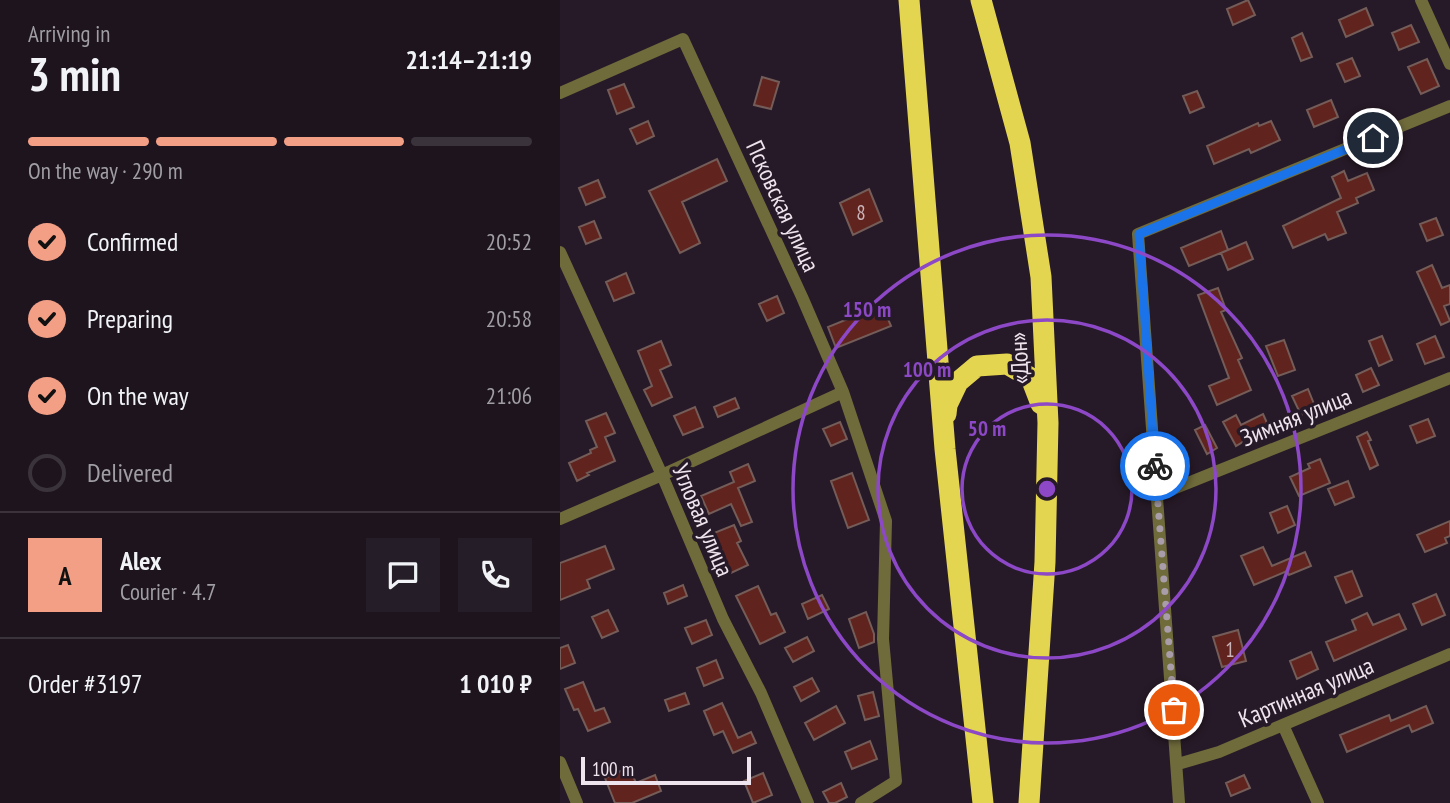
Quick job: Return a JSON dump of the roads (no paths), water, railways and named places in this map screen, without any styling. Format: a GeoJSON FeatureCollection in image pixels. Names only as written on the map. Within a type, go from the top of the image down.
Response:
{"type":"FeatureCollection","features":[{"type":"Feature","properties":{"kind":"highway"},"geometry":{"type":"LineString","coordinates":[[909,0],[945,449],[983,803]]}},
{"type":"Feature","properties":{"kind":"highway","name":"«Дон»"},"geometry":{"type":"LineString","coordinates":[[981,0],[1020,143],[1041,277],[1048,423],[1045,562],[1029,803]]}},
{"type":"Feature","properties":{"kind":"highway"},"geometry":{"type":"LineString","coordinates":[[945,449],[947,405],[958,382],[977,366],[1007,364],[1031,378],[1048,423]]}},
{"type":"Feature","properties":{"kind":"street"},"geometry":{"type":"LineString","coordinates":[[1421,0],[1450,64]]}},
{"type":"Feature","properties":{"kind":"street","name":"Псковская улица"},"geometry":{"type":"LineString","coordinates":[[560,93],[683,39],[843,392],[887,521],[883,639],[897,781],[861,803]]}},
{"type":"Feature","properties":{"kind":"street"},"geometry":{"type":"LineString","coordinates":[[1179,803],[1139,234],[1450,106]]}},
{"type":"Feature","properties":{"kind":"street","name":"Угловая улица"},"geometry":{"type":"LineString","coordinates":[[560,253],[662,475],[723,619],[761,693],[808,803]]}},
{"type":"Feature","properties":{"kind":"street","name":"Зимняя улица"},"geometry":{"type":"LineString","coordinates":[[1158,495],[1450,378]]}},
{"type":"Feature","properties":{"kind":"street"},"geometry":{"type":"LineString","coordinates":[[560,519],[843,392]]}},
{"type":"Feature","properties":{"kind":"street","name":"Картинная улица"},"geometry":{"type":"LineString","coordinates":[[1178,764],[1219,752],[1450,654]]}},
{"type":"Feature","properties":{"kind":"street"},"geometry":{"type":"LineString","coordinates":[[1283,725],[1318,803]]}},
{"type":"Feature","properties":{"kind":"street"},"geometry":{"type":"LineString","coordinates":[[560,762],[577,803]]}}]}
